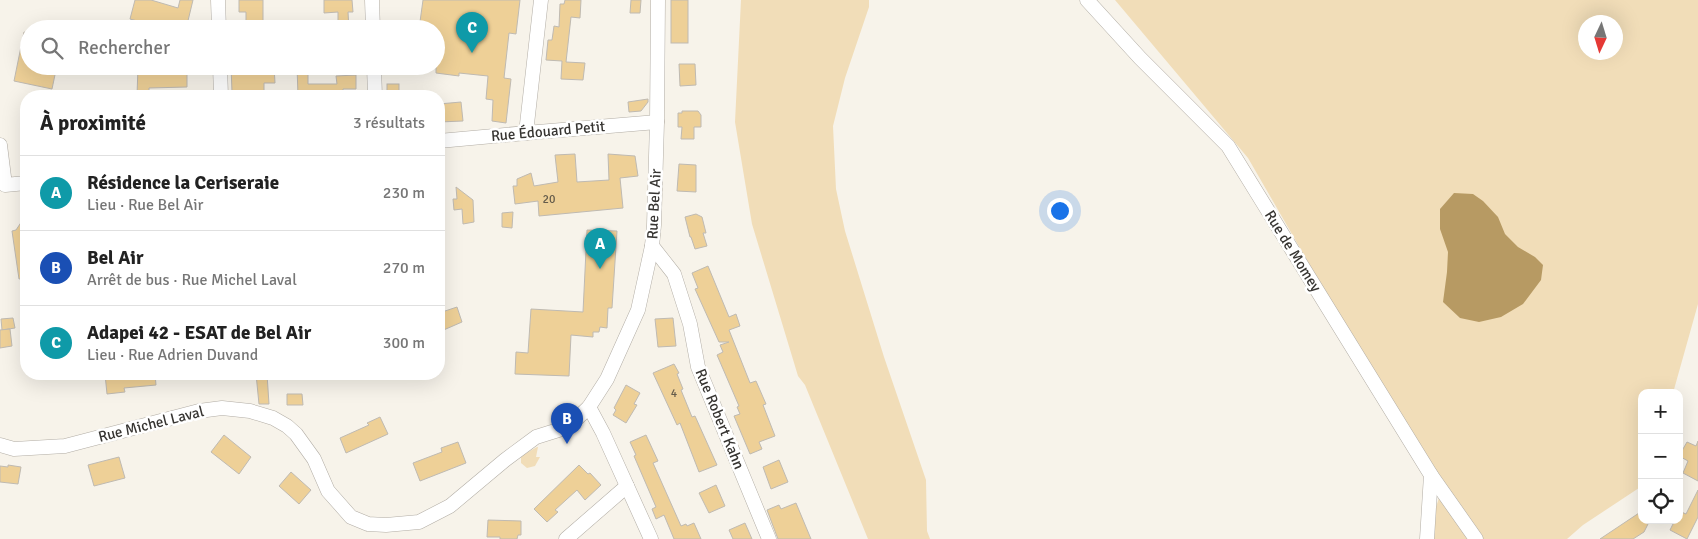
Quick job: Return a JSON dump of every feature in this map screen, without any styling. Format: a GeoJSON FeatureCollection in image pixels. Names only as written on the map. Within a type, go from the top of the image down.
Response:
{"type":"FeatureCollection","features":[{"type":"Feature","properties":{"kind":"street"},"geometry":{"type":"LineString","coordinates":[[218,0],[219,20]]}},
{"type":"Feature","properties":{"kind":"street"},"geometry":{"type":"LineString","coordinates":[[372,0],[373,20]]}},
{"type":"Feature","properties":{"kind":"street"},"geometry":{"type":"LineString","coordinates":[[526,132],[541,0]]}},
{"type":"Feature","properties":{"kind":"street","name":"Rue Bel Air"},"geometry":{"type":"LineString","coordinates":[[592,402],[607,379],[638,310],[652,246],[657,122],[658,0]]}},
{"type":"Feature","properties":{"kind":"street","name":"Rue de Momey"},"geometry":{"type":"LineString","coordinates":[[1087,0],[1140,58],[1228,146],[1430,475],[1476,539]]}},
{"type":"Feature","properties":{"kind":"street"},"geometry":{"type":"LineString","coordinates":[[220,75],[221,90]]}},
{"type":"Feature","properties":{"kind":"street"},"geometry":{"type":"LineString","coordinates":[[374,75],[375,90]]}},
{"type":"Feature","properties":{"kind":"street","name":"Rue Édouard Petit"},"geometry":{"type":"LineString","coordinates":[[445,140],[657,122]]}},
{"type":"Feature","properties":{"kind":"street"},"geometry":{"type":"LineString","coordinates":[[0,145],[5,185],[20,184]]}},
{"type":"Feature","properties":{"kind":"street","name":"Rue Robert Kahn"},"geometry":{"type":"LineString","coordinates":[[652,246],[674,274],[690,324],[698,367],[769,539]]}},
{"type":"Feature","properties":{"kind":"street"},"geometry":{"type":"LineString","coordinates":[[592,402],[603,433],[651,539]]}},
{"type":"Feature","properties":{"kind":"street","name":"Rue Michel Laval"},"geometry":{"type":"LineString","coordinates":[[0,446],[14,449],[65,446],[198,410],[222,408],[250,411],[273,418],[296,434],[314,459],[328,491],[351,518],[385,532],[419,522],[450,506],[536,437],[568,427],[592,402]]}},
{"type":"Feature","properties":{"kind":"street"},"geometry":{"type":"LineString","coordinates":[[1427,539],[1430,475]]}},
{"type":"Feature","properties":{"kind":"street"},"geometry":{"type":"LineString","coordinates":[[566,539],[627,486]]}},
{"type":"Feature","properties":{"kind":"shaded area"},"geometry":{"type":"Polygon","coordinates":[[[741,0],[869,0],[869,7],[845,78],[833,126],[836,189],[845,231],[884,357],[926,480],[927,531],[930,539],[868,539],[805,385],[798,376],[752,224],[735,122],[741,0]]]}},
{"type":"Feature","properties":{"kind":"shaded area"},"geometry":{"type":"Polygon","coordinates":[[[1115,0],[1698,0],[1698,304],[1674,389],[1638,389],[1638,489],[1583,525],[1567,539],[1480,539],[1431,475],[1248,158],[1115,0]]]}},
{"type":"Feature","properties":{"kind":"shaded area"},"geometry":{"type":"Polygon","coordinates":[[[1454,193],[1473,194],[1483,201],[1498,217],[1505,234],[1518,247],[1535,257],[1543,265],[1541,280],[1523,304],[1501,317],[1479,322],[1460,318],[1443,302],[1448,252],[1440,229],[1440,209],[1454,193]]]}},
{"type":"Feature","properties":{"kind":"shaded area"},"geometry":{"type":"Polygon","coordinates":[[[537,447],[536,457],[540,457],[535,466],[527,468],[521,463],[521,456],[537,447]]]}},
{"type":"Feature","properties":{"kind":"shaded area"},"geometry":{"type":"Polygon","coordinates":[[[1440,495],[1472,539],[1431,539],[1433,516],[1440,495]]]}},
{"type":"Feature","properties":{"kind":"building"},"geometry":{"type":"Polygon","coordinates":[[[135,0],[151,0],[178,8],[180,0],[193,0],[188,20],[130,19],[135,0]]]}},
{"type":"Feature","properties":{"kind":"building"},"geometry":{"type":"Polygon","coordinates":[[[239,0],[263,0],[263,20],[246,20],[246,12],[239,12],[239,0]]]}},
{"type":"Feature","properties":{"kind":"building"},"geometry":{"type":"Polygon","coordinates":[[[324,0],[352,0],[353,12],[348,12],[348,20],[338,20],[338,12],[324,13],[324,0]]]}},
{"type":"Feature","properties":{"kind":"building"},"geometry":{"type":"Polygon","coordinates":[[[423,0],[520,0],[516,34],[509,33],[504,78],[511,79],[506,123],[492,121],[493,100],[486,99],[488,76],[459,73],[459,76],[445,74],[445,20],[420,20],[423,0]]]}},
{"type":"Feature","properties":{"kind":"building"},"geometry":{"type":"Polygon","coordinates":[[[565,0],[581,0],[580,18],[571,17],[566,62],[585,63],[583,80],[561,79],[562,61],[546,60],[548,40],[552,40],[554,26],[559,27],[560,4],[564,4],[565,0]]]}},
{"type":"Feature","properties":{"kind":"building"},"geometry":{"type":"Polygon","coordinates":[[[631,0],[641,0],[640,13],[630,13],[631,0]]]}},
{"type":"Feature","properties":{"kind":"building"},"geometry":{"type":"Polygon","coordinates":[[[671,0],[688,0],[688,43],[671,43],[671,0]]]}},
{"type":"Feature","properties":{"kind":"building"},"geometry":{"type":"Polygon","coordinates":[[[20,52],[20,75],[55,75],[52,89],[14,81],[20,52]]]}},
{"type":"Feature","properties":{"kind":"building"},"geometry":{"type":"Polygon","coordinates":[[[679,64],[695,64],[696,85],[680,86],[679,64]]]}},
{"type":"Feature","properties":{"kind":"building"},"geometry":{"type":"Polygon","coordinates":[[[138,75],[187,75],[187,87],[137,90],[138,75]]]}},
{"type":"Feature","properties":{"kind":"building"},"geometry":{"type":"Polygon","coordinates":[[[231,75],[275,75],[275,83],[264,83],[264,90],[232,90],[231,75]]]}},
{"type":"Feature","properties":{"kind":"building"},"geometry":{"type":"Polygon","coordinates":[[[297,75],[308,75],[308,84],[337,84],[336,76],[356,75],[356,89],[298,90],[297,75]]]}},
{"type":"Feature","properties":{"kind":"building"},"geometry":{"type":"Polygon","coordinates":[[[387,84],[399,84],[399,90],[387,90],[387,84]]]}},
{"type":"Feature","properties":{"kind":"building"},"geometry":{"type":"Polygon","coordinates":[[[648,99],[648,102],[641,111],[629,112],[628,102],[648,99]]]}},
{"type":"Feature","properties":{"kind":"building"},"geometry":{"type":"Polygon","coordinates":[[[461,102],[463,121],[445,122],[445,103],[461,102]]]}},
{"type":"Feature","properties":{"kind":"building"},"geometry":{"type":"Polygon","coordinates":[[[682,111],[698,111],[701,115],[701,127],[694,127],[694,139],[681,139],[682,127],[678,127],[678,113],[682,113],[682,111]]]}},
{"type":"Feature","properties":{"kind":"building"},"geometry":{"type":"Polygon","coordinates":[[[575,154],[577,182],[609,180],[608,154],[635,156],[638,176],[620,178],[623,208],[539,216],[538,201],[515,204],[513,186],[517,186],[517,179],[531,173],[534,186],[558,182],[555,155],[575,154]]]}},
{"type":"Feature","properties":{"kind":"building"},"geometry":{"type":"Polygon","coordinates":[[[679,164],[696,165],[696,192],[677,191],[679,164]]]}},
{"type":"Feature","properties":{"kind":"building"},"geometry":{"type":"Polygon","coordinates":[[[456,187],[473,200],[474,222],[463,224],[462,209],[454,210],[453,199],[457,199],[456,187]]]}},
{"type":"Feature","properties":{"kind":"building"},"geometry":{"type":"Polygon","coordinates":[[[513,212],[512,228],[502,227],[502,213],[513,212]]]}},
{"type":"Feature","properties":{"kind":"building"},"geometry":{"type":"Polygon","coordinates":[[[696,214],[702,217],[706,233],[703,233],[707,246],[695,249],[685,217],[696,214]]]}},
{"type":"Feature","properties":{"kind":"building"},"geometry":{"type":"Polygon","coordinates":[[[20,224],[19,279],[12,231],[16,230],[20,224]]]}},
{"type":"Feature","properties":{"kind":"building"},"geometry":{"type":"Polygon","coordinates":[[[587,230],[617,231],[612,308],[608,308],[607,328],[600,327],[599,332],[593,332],[593,337],[571,335],[569,376],[515,374],[516,352],[528,353],[531,309],[583,312],[587,230]]]}},
{"type":"Feature","properties":{"kind":"building"},"geometry":{"type":"Polygon","coordinates":[[[708,266],[729,317],[736,314],[740,326],[729,330],[750,383],[756,381],[766,404],[763,405],[775,436],[759,442],[762,449],[750,454],[734,416],[740,414],[737,407],[739,406],[717,355],[723,352],[720,345],[729,342],[719,342],[695,289],[698,288],[692,273],[708,266]]]}},
{"type":"Feature","properties":{"kind":"building"},"geometry":{"type":"Polygon","coordinates":[[[457,307],[462,322],[445,329],[445,311],[457,307]]]}},
{"type":"Feature","properties":{"kind":"building"},"geometry":{"type":"Polygon","coordinates":[[[13,318],[15,328],[2,330],[1,319],[13,318]]]}},
{"type":"Feature","properties":{"kind":"building"},"geometry":{"type":"Polygon","coordinates":[[[673,318],[676,346],[658,347],[655,319],[673,318]]]}},
{"type":"Feature","properties":{"kind":"building"},"geometry":{"type":"Polygon","coordinates":[[[10,329],[12,346],[0,348],[0,330],[10,329]]]}},
{"type":"Feature","properties":{"kind":"building"},"geometry":{"type":"Polygon","coordinates":[[[674,364],[679,373],[677,374],[683,389],[681,390],[692,417],[695,416],[717,465],[699,472],[680,423],[677,425],[653,373],[674,364]]]}},
{"type":"Feature","properties":{"kind":"building"},"geometry":{"type":"Polygon","coordinates":[[[106,380],[156,380],[156,385],[124,388],[125,392],[107,394],[106,380]]]}},
{"type":"Feature","properties":{"kind":"building"},"geometry":{"type":"Polygon","coordinates":[[[257,380],[267,380],[269,404],[259,404],[257,380]]]}},
{"type":"Feature","properties":{"kind":"building"},"geometry":{"type":"Polygon","coordinates":[[[626,385],[640,393],[634,404],[637,405],[626,423],[613,415],[616,410],[614,408],[626,385]]]}},
{"type":"Feature","properties":{"kind":"building"},"geometry":{"type":"Polygon","coordinates":[[[287,394],[302,394],[303,405],[287,405],[287,394]]]}},
{"type":"Feature","properties":{"kind":"building"},"geometry":{"type":"Polygon","coordinates":[[[380,417],[388,434],[346,453],[340,438],[369,425],[367,423],[380,417]]]}},
{"type":"Feature","properties":{"kind":"building"},"geometry":{"type":"Polygon","coordinates":[[[224,435],[251,457],[239,474],[211,452],[224,435]]]}},
{"type":"Feature","properties":{"kind":"building"},"geometry":{"type":"Polygon","coordinates":[[[646,435],[658,461],[653,463],[681,526],[694,523],[701,539],[674,539],[664,515],[656,519],[652,509],[656,507],[630,442],[646,435]]]}},
{"type":"Feature","properties":{"kind":"building"},"geometry":{"type":"Polygon","coordinates":[[[1698,441],[1698,481],[1683,473],[1688,461],[1683,458],[1683,449],[1687,442],[1696,446],[1698,441]]]}},
{"type":"Feature","properties":{"kind":"building"},"geometry":{"type":"Polygon","coordinates":[[[458,442],[466,463],[420,481],[413,463],[442,452],[441,448],[458,442]]]}},
{"type":"Feature","properties":{"kind":"building"},"geometry":{"type":"Polygon","coordinates":[[[119,457],[125,478],[94,486],[88,465],[119,457]]]}},
{"type":"Feature","properties":{"kind":"building"},"geometry":{"type":"Polygon","coordinates":[[[779,460],[788,482],[771,489],[763,467],[779,460]]]}},
{"type":"Feature","properties":{"kind":"building"},"geometry":{"type":"Polygon","coordinates":[[[8,465],[21,467],[18,484],[0,482],[0,466],[8,467],[8,465]]]}},
{"type":"Feature","properties":{"kind":"building"},"geometry":{"type":"Polygon","coordinates":[[[579,465],[601,485],[585,500],[577,490],[555,510],[558,512],[547,522],[534,509],[579,465]]]}},
{"type":"Feature","properties":{"kind":"building"},"geometry":{"type":"Polygon","coordinates":[[[291,472],[311,490],[299,504],[279,486],[291,472]]]}},
{"type":"Feature","properties":{"kind":"building"},"geometry":{"type":"Polygon","coordinates":[[[716,485],[725,506],[709,513],[699,493],[716,485]]]}},
{"type":"Feature","properties":{"kind":"building"},"geometry":{"type":"Polygon","coordinates":[[[1698,490],[1698,517],[1687,539],[1670,530],[1673,524],[1683,524],[1683,513],[1686,514],[1698,490]]]}},
{"type":"Feature","properties":{"kind":"building"},"geometry":{"type":"Polygon","coordinates":[[[796,503],[811,539],[778,539],[767,510],[779,505],[781,509],[796,503]]]}},
{"type":"Feature","properties":{"kind":"building"},"geometry":{"type":"Polygon","coordinates":[[[1638,514],[1638,524],[1648,524],[1644,532],[1633,539],[1600,539],[1638,514]]]}},
{"type":"Feature","properties":{"kind":"building"},"geometry":{"type":"Polygon","coordinates":[[[488,520],[521,521],[521,535],[518,535],[517,539],[487,537],[488,520]]]}},
{"type":"Feature","properties":{"kind":"building"},"geometry":{"type":"Polygon","coordinates":[[[745,523],[752,539],[733,539],[729,530],[745,523]]]}},
{"type":"Feature","properties":{"kind":"place","name":"Adapei 42 - ESAT de Bel Air"},"geometry":{"type":"Point","coordinates":[472,53]}},
{"type":"Feature","properties":{"kind":"place","name":"Résidence la Ceriseraie"},"geometry":{"type":"Point","coordinates":[600,269]}},
{"type":"Feature","properties":{"kind":"place","name":"Bel Air"},"geometry":{"type":"Point","coordinates":[567,444]}}]}
